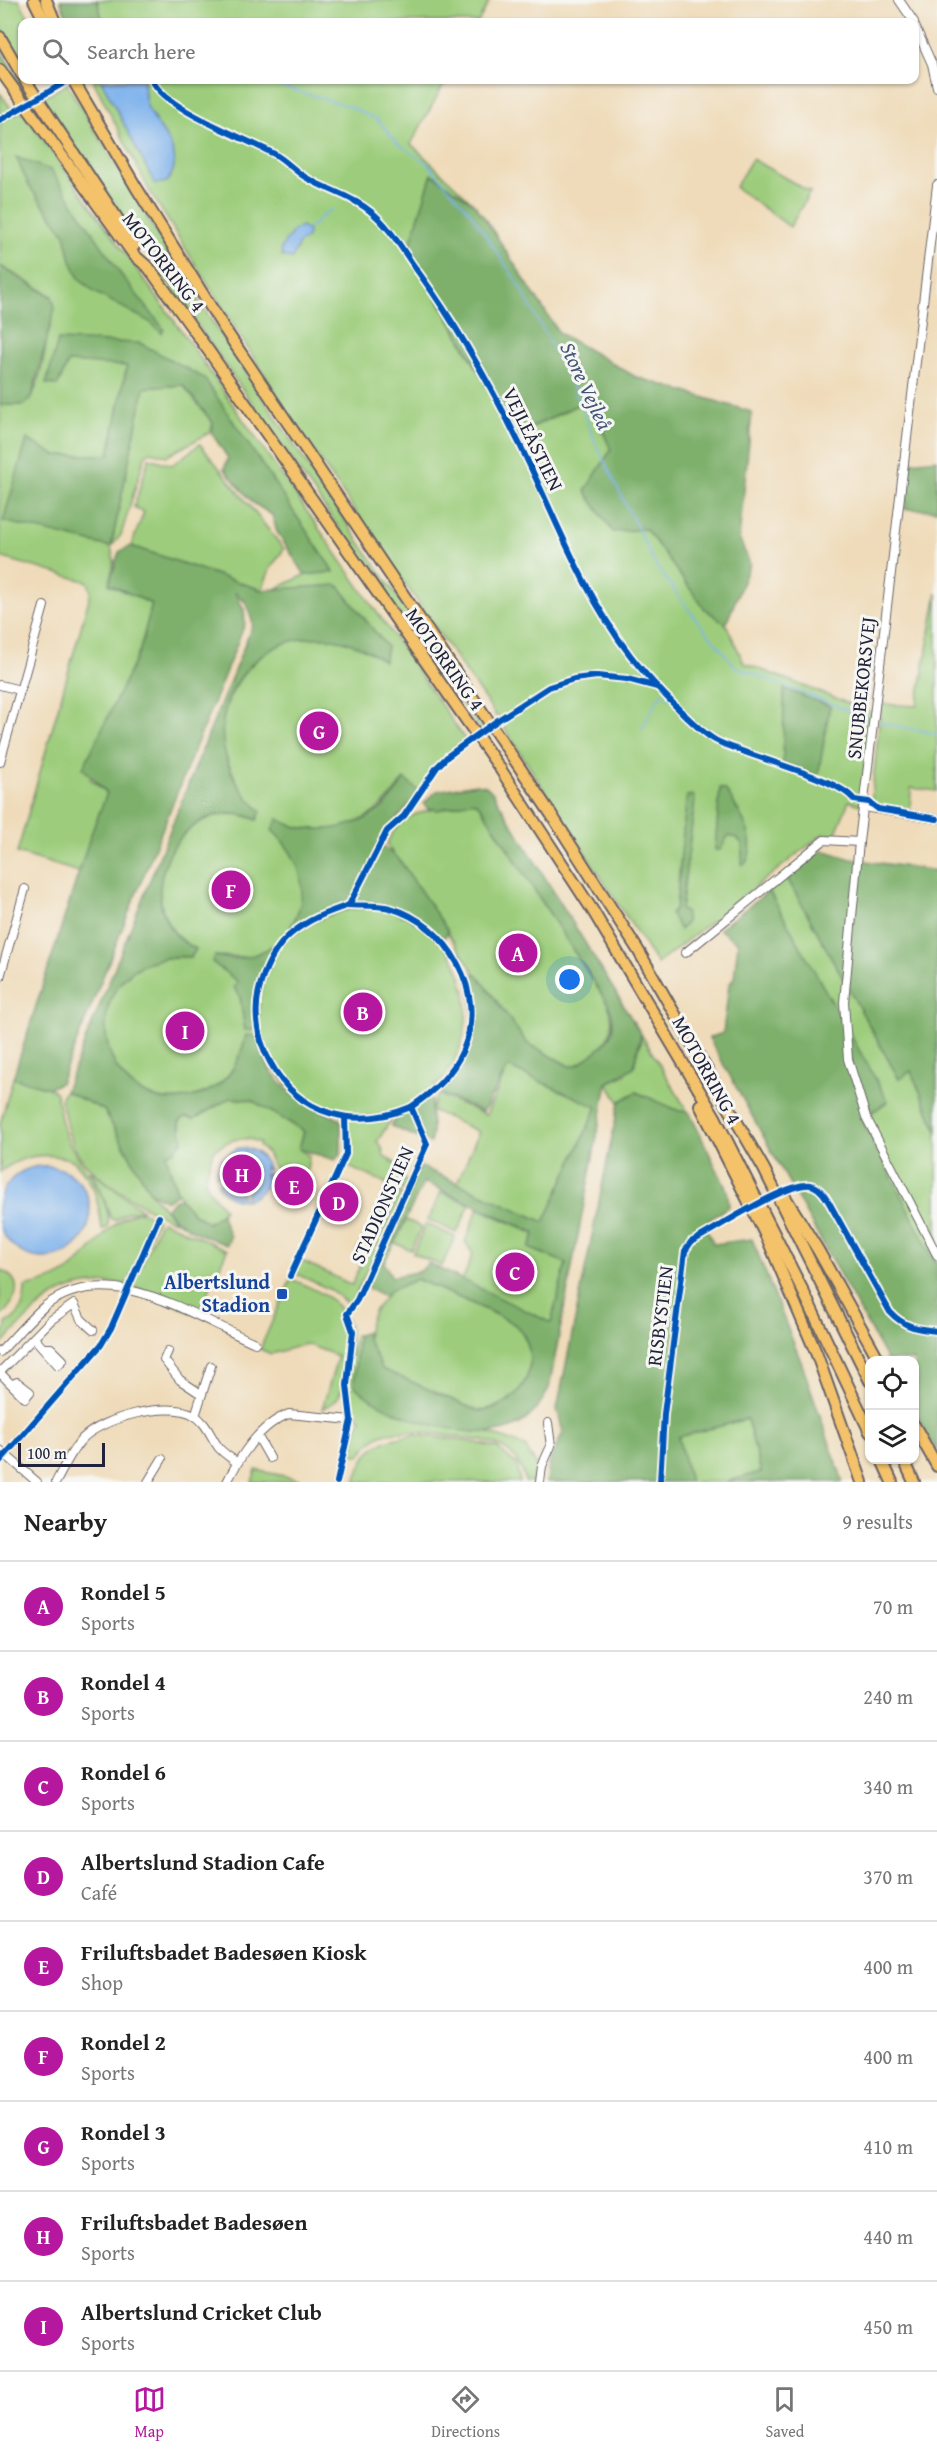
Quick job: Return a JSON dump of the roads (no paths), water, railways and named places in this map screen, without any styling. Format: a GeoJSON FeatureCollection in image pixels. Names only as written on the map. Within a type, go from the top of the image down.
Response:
{"type":"FeatureCollection","features":[{"type":"Feature","properties":{"kind":"highway"},"geometry":{"type":"LineString","coordinates":[[34,0],[43,18]]}},
{"type":"Feature","properties":{"kind":"highway"},"geometry":{"type":"LineString","coordinates":[[46,0],[53,18]]}},
{"type":"Feature","properties":{"kind":"highway"},"geometry":{"type":"LineString","coordinates":[[0,37],[18,68]]}},
{"type":"Feature","properties":{"kind":"highway","name":"MOTORRING 4"},"geometry":{"type":"LineString","coordinates":[[0,70],[134,255],[149,268],[499,767],[644,996],[715,1117],[804,1293],[865,1421]]}},
{"type":"Feature","properties":{"kind":"highway"},"geometry":{"type":"LineString","coordinates":[[28,84],[149,268]]}},
{"type":"Feature","properties":{"kind":"highway","name":"MOTORRING 4"},"geometry":{"type":"LineString","coordinates":[[76,84],[136,187],[224,328],[603,894],[736,1119],[804,1248],[865,1372]]}},
{"type":"Feature","properties":{"kind":"highway"},"geometry":{"type":"LineString","coordinates":[[82,84],[90,105]]}},
{"type":"Feature","properties":{"kind":"highway"},"geometry":{"type":"LineString","coordinates":[[644,996],[768,1240],[817,1355],[862,1482]]}},
{"type":"Feature","properties":{"kind":"highway"},"geometry":{"type":"LineString","coordinates":[[736,1119],[818,1250],[877,1356]]}},
{"type":"Feature","properties":{"kind":"highway"},"geometry":{"type":"LineString","coordinates":[[919,1432],[937,1466]]}},
{"type":"Feature","properties":{"kind":"highway"},"geometry":{"type":"LineString","coordinates":[[884,1464],[892,1482]]}},
{"type":"Feature","properties":{"kind":"highway"},"geometry":{"type":"LineString","coordinates":[[906,1464],[914,1482]]}},
{"type":"Feature","properties":{"kind":"street"},"geometry":{"type":"LineString","coordinates":[[899,0],[911,18]]}},
{"type":"Feature","properties":{"kind":"street"},"geometry":{"type":"LineString","coordinates":[[919,34],[932,64],[937,87]]}},
{"type":"Feature","properties":{"kind":"street","name":"SNUBBEKORSVEJ"},"geometry":{"type":"LineString","coordinates":[[937,185],[859,842],[844,1002],[848,1059],[866,1117],[937,1255]]}},
{"type":"Feature","properties":{"kind":"street"},"geometry":{"type":"LineString","coordinates":[[0,762],[44,606]]}},
{"type":"Feature","properties":{"kind":"street"},"geometry":{"type":"LineString","coordinates":[[0,685],[20,690]]}},
{"type":"Feature","properties":{"kind":"street"},"geometry":{"type":"LineString","coordinates":[[864,807],[937,819]]}},
{"type":"Feature","properties":{"kind":"street"},"geometry":{"type":"LineString","coordinates":[[685,953],[824,840],[859,842]]}},
{"type":"Feature","properties":{"kind":"street"},"geometry":{"type":"LineString","coordinates":[[0,975],[25,889]]}},
{"type":"Feature","properties":{"kind":"street"},"geometry":{"type":"LineString","coordinates":[[0,1352],[45,1306],[63,1295],[84,1288],[105,1286],[137,1290],[255,1343]]}},
{"type":"Feature","properties":{"kind":"street"},"geometry":{"type":"LineString","coordinates":[[12,1384],[0,1373],[51,1320],[74,1304],[81,1319],[93,1330]]}},
{"type":"Feature","properties":{"kind":"street"},"geometry":{"type":"LineString","coordinates":[[34,1338],[45,1348]]}},
{"type":"Feature","properties":{"kind":"street"},"geometry":{"type":"LineString","coordinates":[[168,1351],[164,1360],[180,1380],[201,1394]]}},
{"type":"Feature","properties":{"kind":"street"},"geometry":{"type":"LineString","coordinates":[[195,1416],[211,1366]]}},
{"type":"Feature","properties":{"kind":"street"},"geometry":{"type":"LineString","coordinates":[[56,1482],[73,1450],[95,1428],[111,1420],[154,1411],[179,1410],[195,1416],[206,1425],[219,1449],[236,1462]]}},
{"type":"Feature","properties":{"kind":"street"},"geometry":{"type":"LineString","coordinates":[[227,1482],[236,1462],[258,1437],[274,1422],[289,1414],[335,1415],[351,1420]]}},
{"type":"Feature","properties":{"kind":"street"},"geometry":{"type":"LineString","coordinates":[[540,1482],[542,1466],[551,1446],[548,1423]]}},
{"type":"Feature","properties":{"kind":"street"},"geometry":{"type":"LineString","coordinates":[[258,1437],[270,1458]]}},
{"type":"Feature","properties":{"kind":"street"},"geometry":{"type":"LineString","coordinates":[[0,1450],[38,1482]]}},
{"type":"Feature","properties":{"kind":"street"},"geometry":{"type":"LineString","coordinates":[[148,1482],[162,1459]]}},
{"type":"Feature","properties":{"kind":"water"},"geometry":{"type":"Polygon","coordinates":[[[103,84],[144,84],[150,113],[173,150],[175,160],[173,171],[167,182],[155,184],[103,84]]]}},
{"type":"Feature","properties":{"kind":"water"},"geometry":{"type":"Polygon","coordinates":[[[302,226],[308,231],[307,238],[299,243],[292,259],[282,256],[281,248],[294,230],[302,226]]]}},
{"type":"Feature","properties":{"kind":"water"},"geometry":{"type":"Polygon","coordinates":[[[238,1148],[258,1153],[269,1170],[266,1170],[264,1165],[265,1179],[266,1173],[269,1173],[265,1187],[246,1200],[246,1194],[251,1187],[248,1182],[242,1181],[238,1185],[244,1200],[228,1196],[217,1183],[222,1182],[220,1169],[219,1175],[216,1175],[222,1158],[238,1148]]]}},
{"type":"Feature","properties":{"kind":"water"},"geometry":{"type":"Polygon","coordinates":[[[44,1166],[62,1169],[77,1179],[87,1194],[89,1203],[87,1230],[77,1245],[62,1255],[44,1258],[26,1255],[11,1245],[1,1230],[-1,1203],[1,1194],[11,1179],[26,1169],[44,1166]]]}},
{"type":"Feature","properties":{"kind":"waterway","name":"Store Vejleå"},"geometry":{"type":"LineString","coordinates":[[273,84],[351,107],[378,120],[398,144],[428,164],[470,212],[519,285],[574,388],[596,444],[655,564],[695,618],[736,667],[867,718]]}},
{"type":"Feature","properties":{"kind":"waterway"},"geometry":{"type":"LineString","coordinates":[[307,229],[325,213],[333,210]]}},
{"type":"Feature","properties":{"kind":"waterway"},"geometry":{"type":"LineString","coordinates":[[641,730],[661,693],[668,698]]}},
{"type":"Feature","properties":{"kind":"waterway","name":"Store Vejleå"},"geometry":{"type":"LineString","coordinates":[[879,722],[937,734]]}},
{"type":"Feature","properties":{"kind":"place","name":"Rondel 3"},"geometry":{"type":"Point","coordinates":[319,731]}},
{"type":"Feature","properties":{"kind":"place","name":"Rondel 2"},"geometry":{"type":"Point","coordinates":[231,890]}},
{"type":"Feature","properties":{"kind":"place","name":"Rondel 5"},"geometry":{"type":"Point","coordinates":[518,953]}},
{"type":"Feature","properties":{"kind":"place","name":"Rondel 4"},"geometry":{"type":"Point","coordinates":[363,1012]}},
{"type":"Feature","properties":{"kind":"place","name":"Albertslund Cricket Club"},"geometry":{"type":"Point","coordinates":[185,1031]}},
{"type":"Feature","properties":{"kind":"place","name":"Friluftsbadet Badesøen"},"geometry":{"type":"Point","coordinates":[242,1174]}},
{"type":"Feature","properties":{"kind":"place","name":"Friluftsbadet Badesøen Kiosk"},"geometry":{"type":"Point","coordinates":[294,1186]}},
{"type":"Feature","properties":{"kind":"place","name":"Albertslund Stadion Cafe"},"geometry":{"type":"Point","coordinates":[339,1202]}},
{"type":"Feature","properties":{"kind":"place","name":"Rondel 6"},"geometry":{"type":"Point","coordinates":[515,1272]}},
{"type":"Feature","properties":{"kind":"place","name":"Albertslund Stadion"},"geometry":{"type":"Point","coordinates":[282,1294]}}]}
